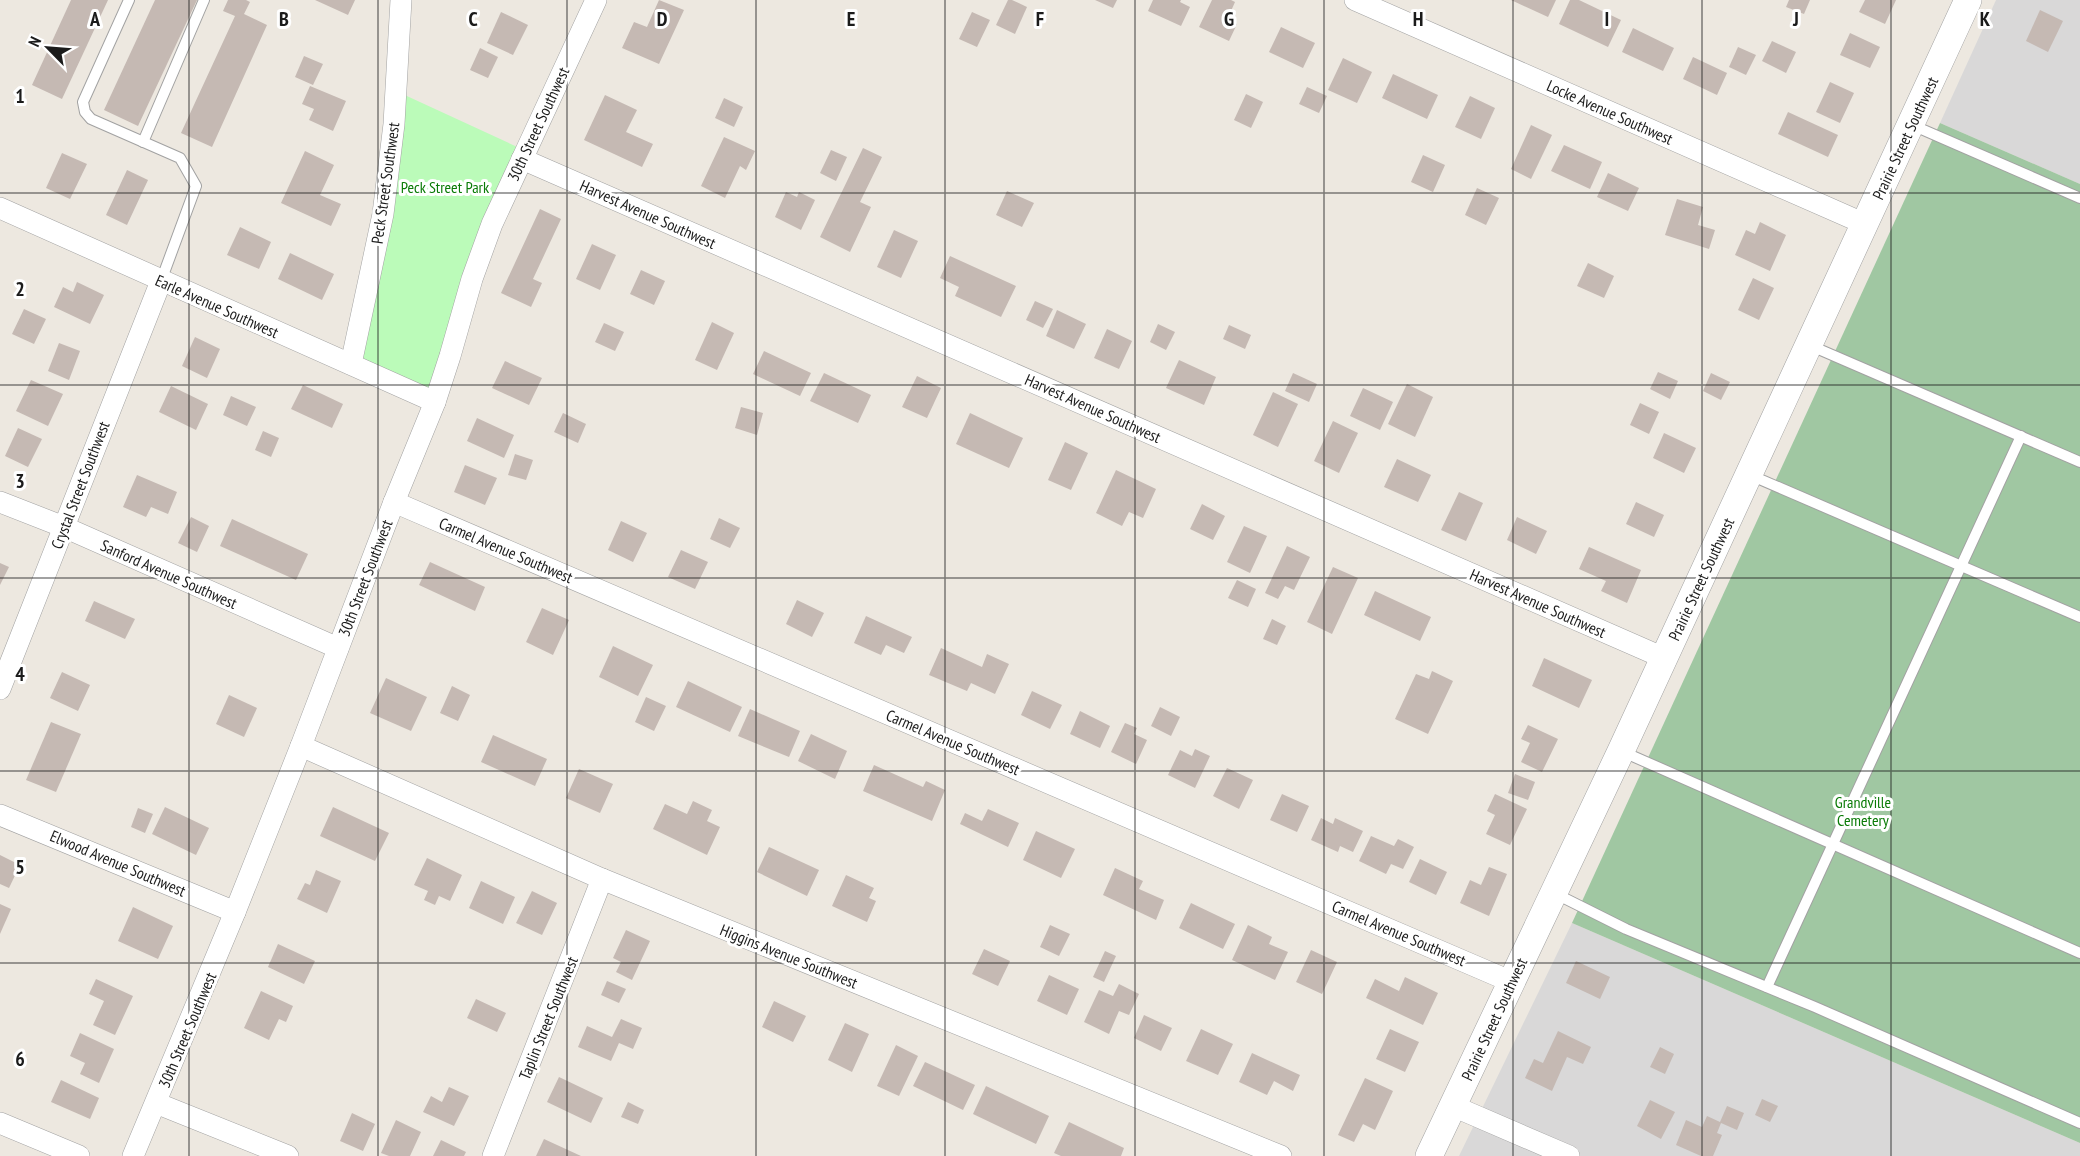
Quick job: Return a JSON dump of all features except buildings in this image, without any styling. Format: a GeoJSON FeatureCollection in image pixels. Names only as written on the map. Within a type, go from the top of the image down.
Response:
{"type":"FeatureCollection","features":[{"type":"Feature","properties":{"kind":"street","name":"Peck Street Southwest"},"geometry":{"type":"LineString","coordinates":[[351,364],[383,214],[394,124],[401,0]]}},
{"type":"Feature","properties":{"kind":"street","name":"30th Street Southwest"},"geometry":{"type":"LineString","coordinates":[[133,1156],[235,912],[301,746],[393,502],[435,402],[472,279],[492,224],[596,0]]}},
{"type":"Feature","properties":{"kind":"street","name":"Locke Avenue Southwest"},"geometry":{"type":"LineString","coordinates":[[1355,0],[1865,224]]}},
{"type":"Feature","properties":{"kind":"street","name":"Prairie Street Southwest"},"geometry":{"type":"LineString","coordinates":[[1429,1156],[1621,751],[1968,0]]}},
{"type":"Feature","properties":{"kind":"street","name":"Harvest Avenue Southwest"},"geometry":{"type":"LineString","coordinates":[[522,159],[1664,658]]}},
{"type":"Feature","properties":{"kind":"street","name":"Earle Avenue Southwest"},"geometry":{"type":"LineString","coordinates":[[0,208],[435,402]]}},
{"type":"Feature","properties":{"kind":"street","name":"Crystal Street Southwest"},"geometry":{"type":"LineString","coordinates":[[0,689],[160,281]]}},
{"type":"Feature","properties":{"kind":"street","name":"Sanford Avenue Southwest"},"geometry":{"type":"LineString","coordinates":[[0,502],[63,527],[338,648]]}},
{"type":"Feature","properties":{"kind":"street","name":"Carmel Avenue Southwest"},"geometry":{"type":"LineString","coordinates":[[393,502],[1512,982]]}},
{"type":"Feature","properties":{"kind":"street","name":"Higgins Avenue Southwest"},"geometry":{"type":"LineString","coordinates":[[301,746],[602,879],[1281,1156]]}},
{"type":"Feature","properties":{"kind":"street","name":"Elwood Avenue Southwest"},"geometry":{"type":"LineString","coordinates":[[0,814],[235,912]]}},
{"type":"Feature","properties":{"kind":"street","name":"Taplin Street Southwest"},"geometry":{"type":"LineString","coordinates":[[493,1156],[602,879]]}},
{"type":"Feature","properties":{"kind":"street"},"geometry":{"type":"LineString","coordinates":[[156,1103],[288,1156]]}},
{"type":"Feature","properties":{"kind":"street"},"geometry":{"type":"LineString","coordinates":[[1453,1106],[1569,1156]]}},
{"type":"Feature","properties":{"kind":"street"},"geometry":{"type":"LineString","coordinates":[[0,1123],[79,1156]]}},
{"type":"Feature","properties":{"kind":"lane"},"geometry":{"type":"LineString","coordinates":[[129,0],[83,102],[85,112],[91,119],[180,158],[196,186],[160,281]]}},
{"type":"Feature","properties":{"kind":"lane"},"geometry":{"type":"LineString","coordinates":[[143,142],[204,0]]}},
{"type":"Feature","properties":{"kind":"lane"},"geometry":{"type":"LineString","coordinates":[[1912,125],[2080,198]]}},
{"type":"Feature","properties":{"kind":"lane"},"geometry":{"type":"LineString","coordinates":[[1809,345],[2080,462]]}},
{"type":"Feature","properties":{"kind":"lane"},"geometry":{"type":"LineString","coordinates":[[1767,987],[2020,436]]}},
{"type":"Feature","properties":{"kind":"lane"},"geometry":{"type":"LineString","coordinates":[[1749,474],[2080,617]]}},
{"type":"Feature","properties":{"kind":"lane"},"geometry":{"type":"LineString","coordinates":[[1621,751],[2080,953]]}},
{"type":"Feature","properties":{"kind":"lane"},"geometry":{"type":"LineString","coordinates":[[1554,893],[1626,929],[1767,987],[2080,1123]]}},
{"type":"Feature","properties":{"kind":"shaded area"},"geometry":{"type":"Polygon","coordinates":[[[1996,0],[2080,0],[2080,184],[1940,123],[1996,0]]]}},
{"type":"Feature","properties":{"kind":"shaded area"},"geometry":{"type":"Polygon","coordinates":[[[1572,923],[2080,1143],[2080,1156],[1459,1156],[1572,923]]]}},
{"type":"Feature","properties":{"kind":"green space","name":"Peck Street Park"},"geometry":{"type":"Polygon","coordinates":[[[396,91],[526,151],[435,402],[351,364],[396,91]]]}},
{"type":"Feature","properties":{"kind":"green space","name":"Grandville Cemetery"},"geometry":{"type":"Polygon","coordinates":[[[1940,123],[2080,184],[2080,1143],[1572,923],[1940,123]]]}}]}
